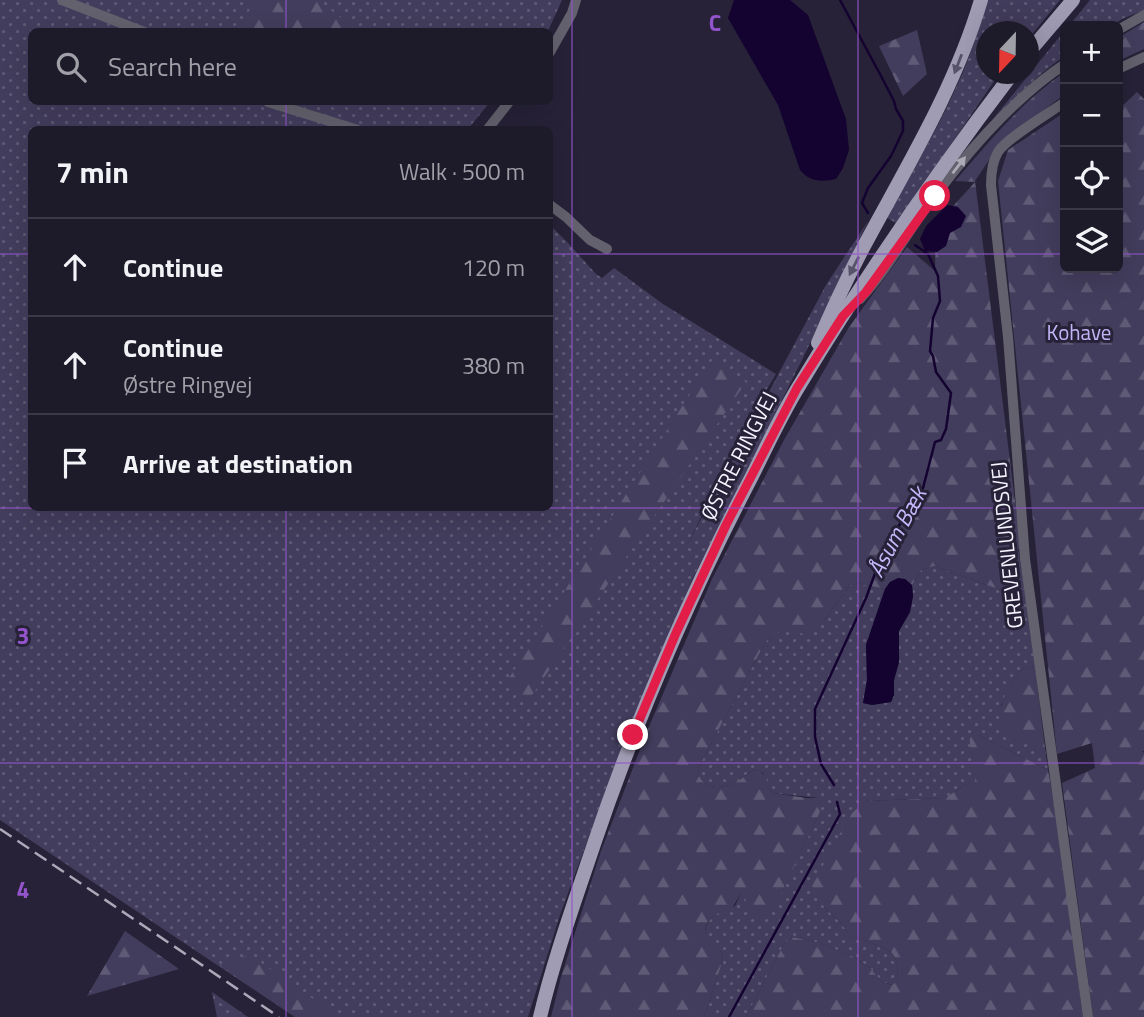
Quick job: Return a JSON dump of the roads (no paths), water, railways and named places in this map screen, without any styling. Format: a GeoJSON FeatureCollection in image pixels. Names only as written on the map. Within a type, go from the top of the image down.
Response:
{"type":"FeatureCollection","features":[{"type":"Feature","properties":{"kind":"main road"},"geometry":{"type":"LineString","coordinates":[[797,388],[863,247],[921,144],[953,77],[981,0]]}},
{"type":"Feature","properties":{"kind":"main road"},"geometry":{"type":"LineString","coordinates":[[1039,40],[1073,0]]}},
{"type":"Feature","properties":{"kind":"main road","name":"ØSTRE RINGVEJ"},"geometry":{"type":"LineString","coordinates":[[540,1017],[568,922],[633,735],[726,525],[797,388],[891,241],[1005,84]]}},
{"type":"Feature","properties":{"kind":"main road"},"geometry":{"type":"LineString","coordinates":[[531,1017],[568,922]]}},
{"type":"Feature","properties":{"kind":"street"},"geometry":{"type":"LineString","coordinates":[[62,0],[134,28]]}},
{"type":"Feature","properties":{"kind":"street"},"geometry":{"type":"LineString","coordinates":[[553,47],[572,13],[576,0]]}},
{"type":"Feature","properties":{"kind":"street"},"geometry":{"type":"LineString","coordinates":[[1123,27],[1144,15]]}},
{"type":"Feature","properties":{"kind":"street"},"geometry":{"type":"LineString","coordinates":[[1123,67],[1144,57]]}},
{"type":"Feature","properties":{"kind":"street"},"geometry":{"type":"LineString","coordinates":[[843,316],[866,292],[969,153],[1011,109],[1060,68]]}},
{"type":"Feature","properties":{"kind":"street"},"geometry":{"type":"LineString","coordinates":[[278,105],[345,126]]}},
{"type":"Feature","properties":{"kind":"street"},"geometry":{"type":"LineString","coordinates":[[490,126],[507,105]]}},
{"type":"Feature","properties":{"kind":"street","name":"GREVENLUNDSVEJ"},"geometry":{"type":"LineString","coordinates":[[1060,105],[1006,143],[992,167],[991,185],[1008,337],[1025,559],[1087,1017]]}},
{"type":"Feature","properties":{"kind":"street"},"geometry":{"type":"LineString","coordinates":[[553,207],[590,240],[607,249]]}},
{"type":"Feature","properties":{"kind":"waterway","name":"Åsum Bæk"},"geometry":{"type":"LineString","coordinates":[[840,0],[903,121],[903,131],[891,156],[868,188],[862,203],[868,213]]}},
{"type":"Feature","properties":{"kind":"waterway","name":"Åsum Bæk"},"geometry":{"type":"LineString","coordinates":[[834,785],[821,764],[815,737],[815,709],[866,598],[884,549],[923,488],[935,442],[941,440],[946,429],[951,393],[936,372],[930,351],[933,318],[940,301],[938,276],[928,254],[915,245]]}},
{"type":"Feature","properties":{"kind":"waterway","name":"Åsum Bæk"},"geometry":{"type":"LineString","coordinates":[[729,1017],[840,814],[837,802]]}},
{"type":"Feature","properties":{"kind":"railway"},"geometry":{"type":"LineString","coordinates":[[0,829],[279,1017]]}},
{"type":"Feature","properties":{"kind":"park label","name":"Kohave"},"geometry":{"type":"Point","coordinates":[1079,333]}}]}
